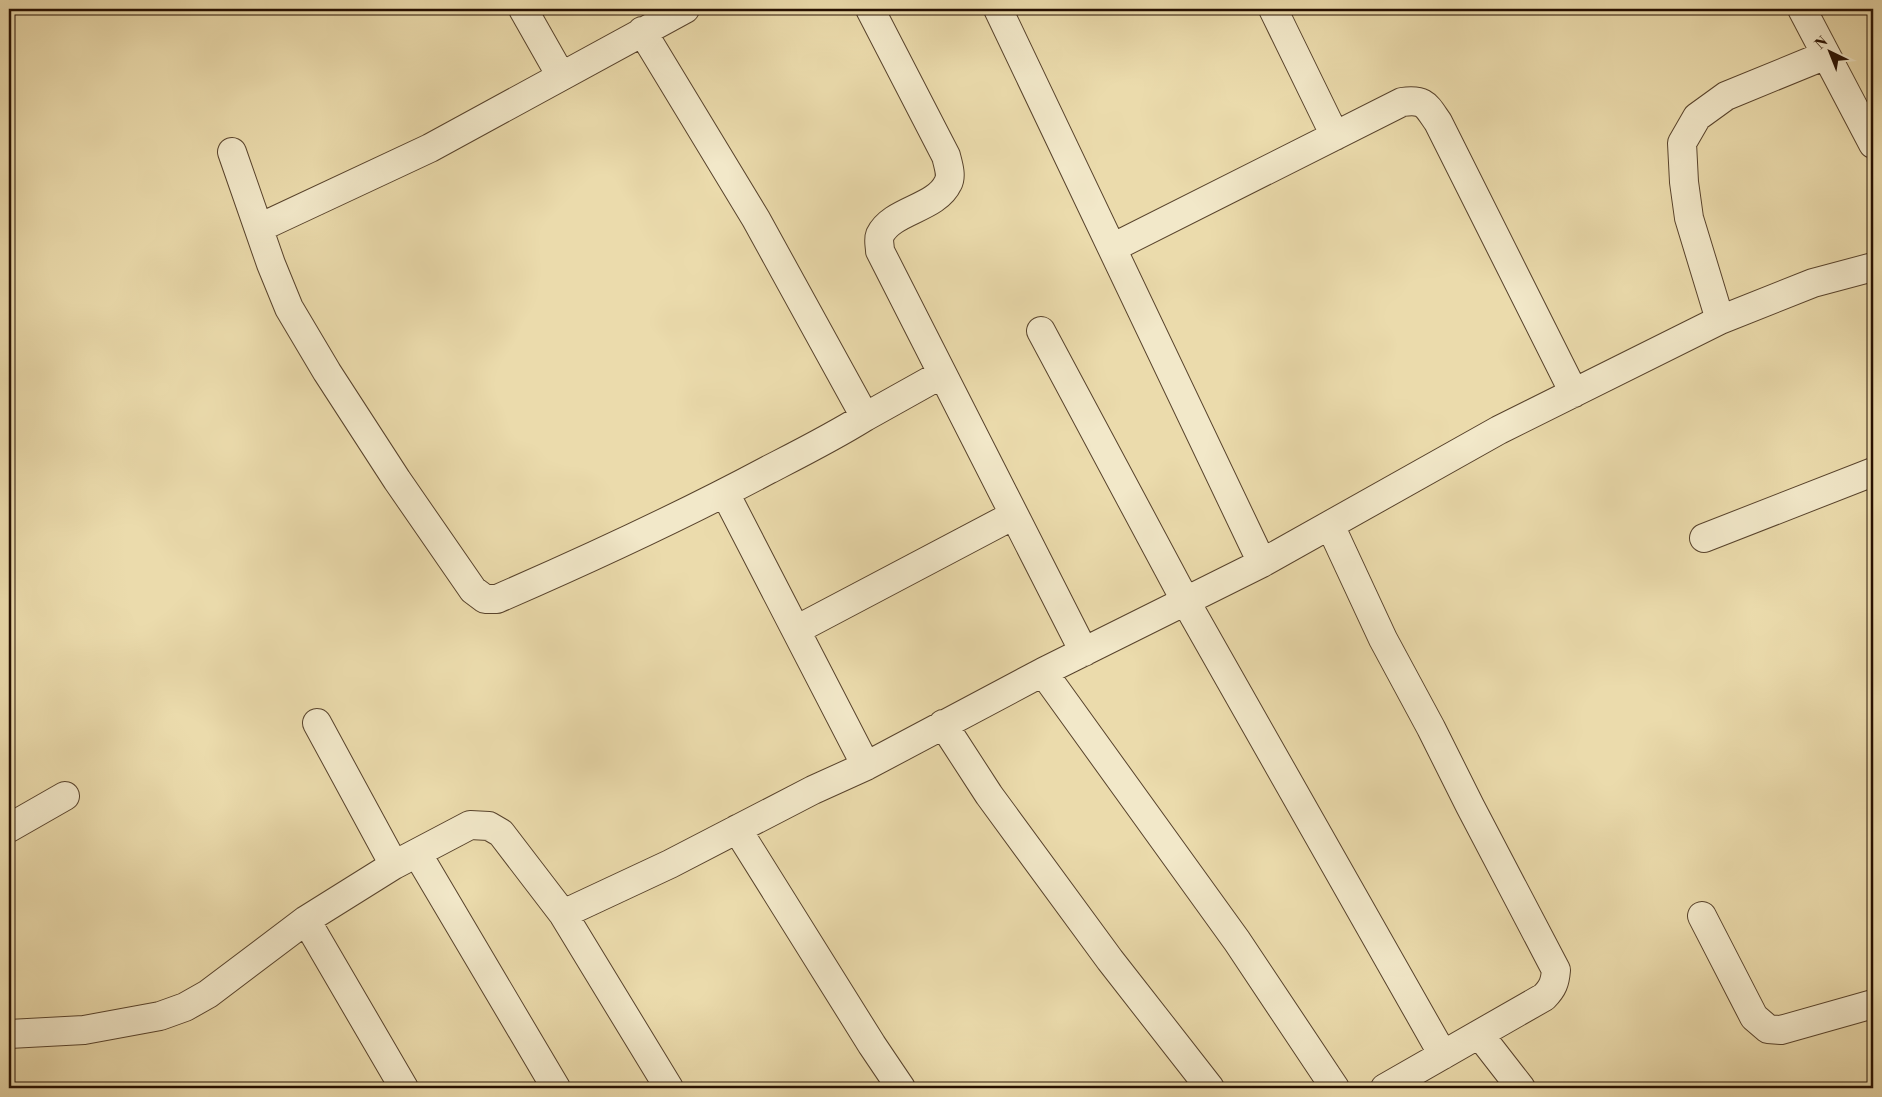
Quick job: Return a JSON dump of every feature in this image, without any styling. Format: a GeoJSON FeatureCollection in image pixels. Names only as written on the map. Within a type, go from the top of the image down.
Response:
{"type":"FeatureCollection","features":[{"type":"Feature","properties":{"kind":"street"},"geometry":{"type":"LineString","coordinates":[[523,9],[561,76]]}},
{"type":"Feature","properties":{"kind":"street"},"geometry":{"type":"LineString","coordinates":[[259,228],[430,148],[685,9]]}},
{"type":"Feature","properties":{"kind":"street"},"geometry":{"type":"LineString","coordinates":[[870,9],[946,156],[949,169],[949,182],[937,197],[887,225],[879,237],[880,251],[1084,652]]}},
{"type":"Feature","properties":{"kind":"street"},"geometry":{"type":"LineString","coordinates":[[998,9],[1262,563]]}},
{"type":"Feature","properties":{"kind":"street"},"geometry":{"type":"LineString","coordinates":[[1273,9],[1335,136]]}},
{"type":"Feature","properties":{"kind":"street"},"geometry":{"type":"LineString","coordinates":[[1802,9],[1873,144]]}},
{"type":"Feature","properties":{"kind":"street"},"geometry":{"type":"LineString","coordinates":[[642,31],[756,219],[864,417]]}},
{"type":"Feature","properties":{"kind":"street"},"geometry":{"type":"LineString","coordinates":[[1720,320],[1689,218],[1684,182],[1682,143],[1697,117],[1726,96],[1826,55]]}},
{"type":"Feature","properties":{"kind":"street"},"geometry":{"type":"LineString","coordinates":[[1112,248],[1402,102],[1416,101],[1426,104],[1438,122],[1574,393]]}},
{"type":"Feature","properties":{"kind":"street"},"geometry":{"type":"LineString","coordinates":[[232,152],[289,308],[327,372],[398,480],[473,590],[485,599],[497,599],[725,493],[839,433],[942,374]]}},
{"type":"Feature","properties":{"kind":"street"},"geometry":{"type":"LineString","coordinates":[[563,914],[670,864],[813,790],[866,766],[1043,672],[1262,563],[1499,430],[1720,320],[1813,282],[1873,267]]}},
{"type":"Feature","properties":{"kind":"street"},"geometry":{"type":"LineString","coordinates":[[1041,331],[1186,602],[1443,1055]]}},
{"type":"Feature","properties":{"kind":"street"},"geometry":{"type":"LineString","coordinates":[[1704,538],[1873,472]]}},
{"type":"Feature","properties":{"kind":"street"},"geometry":{"type":"LineString","coordinates":[[725,493],[866,766]]}},
{"type":"Feature","properties":{"kind":"street"},"geometry":{"type":"LineString","coordinates":[[796,630],[1014,515]]}},
{"type":"Feature","properties":{"kind":"street"},"geometry":{"type":"LineString","coordinates":[[1330,525],[1383,639],[1556,970],[1555,981],[1544,997],[1384,1088]]}},
{"type":"Feature","properties":{"kind":"street"},"geometry":{"type":"LineString","coordinates":[[1043,672],[1237,941],[1334,1088]]}},
{"type":"Feature","properties":{"kind":"street"},"geometry":{"type":"LineString","coordinates":[[317,723],[556,1088]]}},
{"type":"Feature","properties":{"kind":"street"},"geometry":{"type":"LineString","coordinates":[[943,724],[990,795],[1110,960],[1210,1088]]}},
{"type":"Feature","properties":{"kind":"street"},"geometry":{"type":"LineString","coordinates":[[9,828],[65,796]]}},
{"type":"Feature","properties":{"kind":"street"},"geometry":{"type":"LineString","coordinates":[[10,1032],[84,1030],[160,1016],[185,1007],[208,994],[306,920],[406,859],[470,825],[489,826],[502,833],[563,914],[669,1088]]}},
{"type":"Feature","properties":{"kind":"street"},"geometry":{"type":"LineString","coordinates":[[737,829],[901,1088]]}},
{"type":"Feature","properties":{"kind":"street"},"geometry":{"type":"LineString","coordinates":[[1702,916],[1754,1017],[1768,1029],[1781,1030],[1873,1004]]}},
{"type":"Feature","properties":{"kind":"street"},"geometry":{"type":"LineString","coordinates":[[306,920],[404,1088]]}},
{"type":"Feature","properties":{"kind":"street"},"geometry":{"type":"LineString","coordinates":[[1479,1034],[1521,1088]]}}]}
